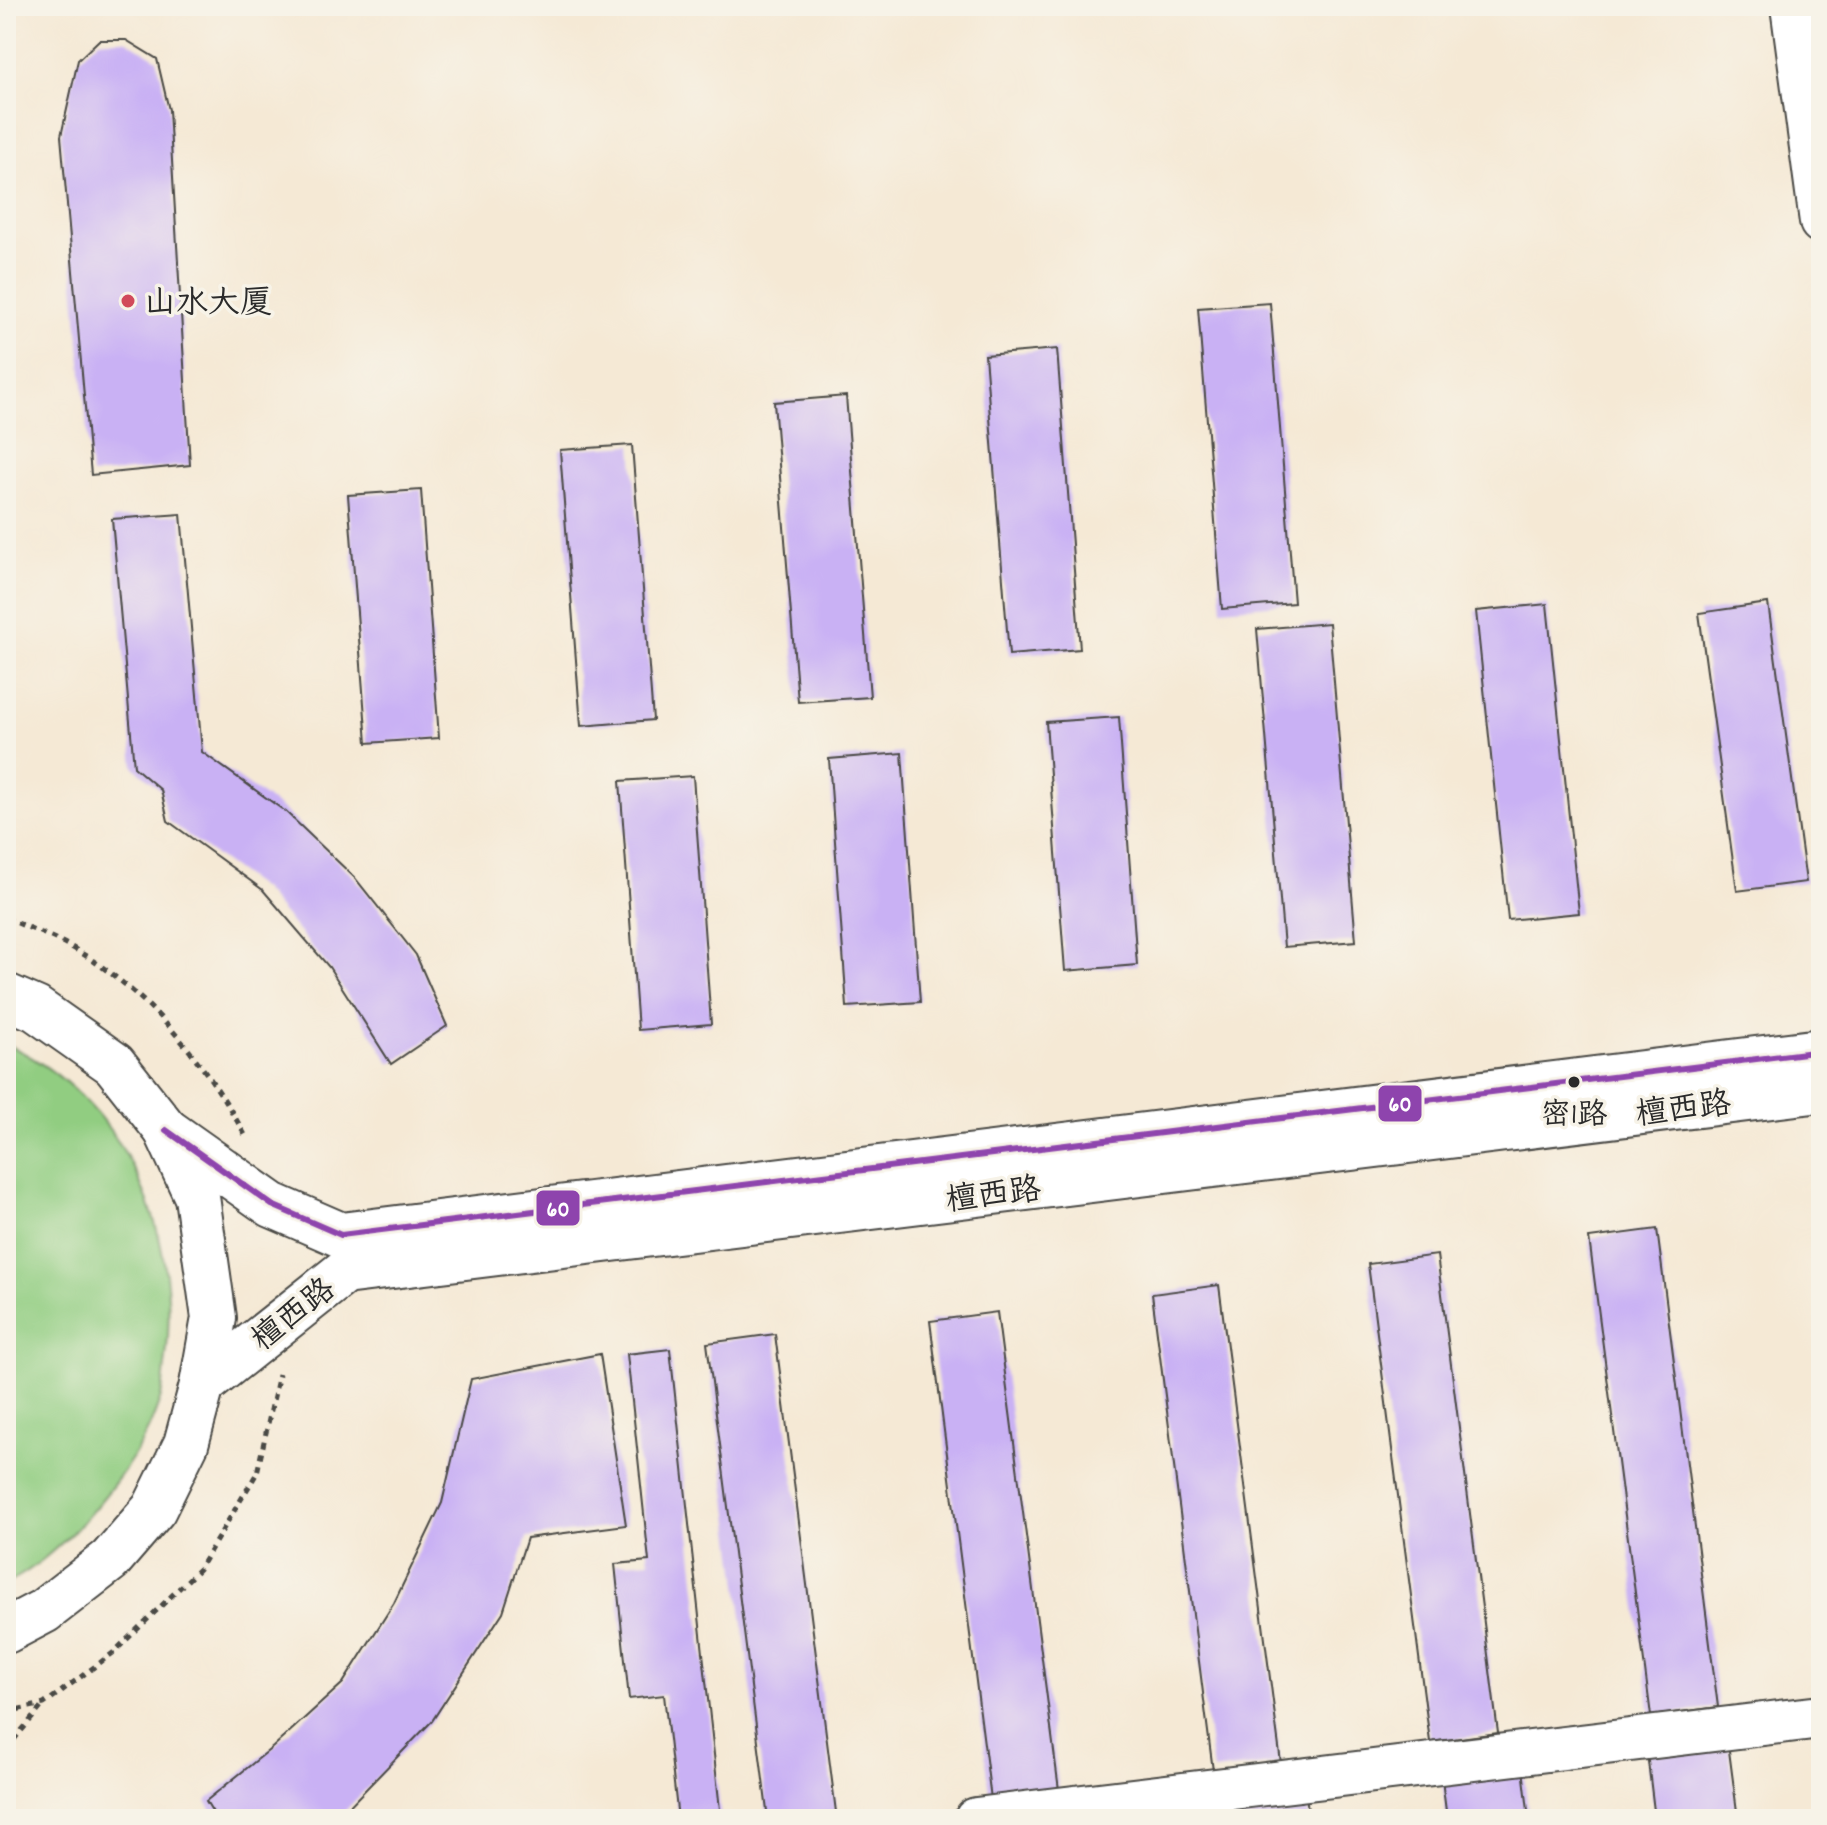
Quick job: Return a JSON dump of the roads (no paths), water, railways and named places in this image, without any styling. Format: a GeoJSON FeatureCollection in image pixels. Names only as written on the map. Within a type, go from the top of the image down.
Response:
{"type":"FeatureCollection","features":[{"type":"Feature","properties":{"kind":"main road"},"geometry":{"type":"LineString","coordinates":[[6,996],[36,1009],[114,1064],[166,1130],[197,1197],[214,1318],[202,1385],[186,1444],[154,1509],[110,1560],[44,1611],[6,1631]]}},
{"type":"Feature","properties":{"kind":"main road","name":"檀西路"},"geometry":{"type":"LineString","coordinates":[[166,1130],[272,1205],[341,1235],[1821,1051]]}},
{"type":"Feature","properties":{"kind":"main road","name":"檀西路"},"geometry":{"type":"LineString","coordinates":[[202,1385],[344,1272],[1821,1090]]}},
{"type":"Feature","properties":{"kind":"street"},"geometry":{"type":"LineString","coordinates":[[1792,6],[1821,222]]}},
{"type":"Feature","properties":{"kind":"street"},"geometry":{"type":"LineString","coordinates":[[976,1819],[1821,1717]]}},
{"type":"Feature","properties":{"kind":"place","name":"山水大厦"},"geometry":{"type":"Point","coordinates":[128,301]}},
{"type":"Feature","properties":{"kind":"place","name":"密1路"},"geometry":{"type":"Point","coordinates":[1574,1082]}}]}
